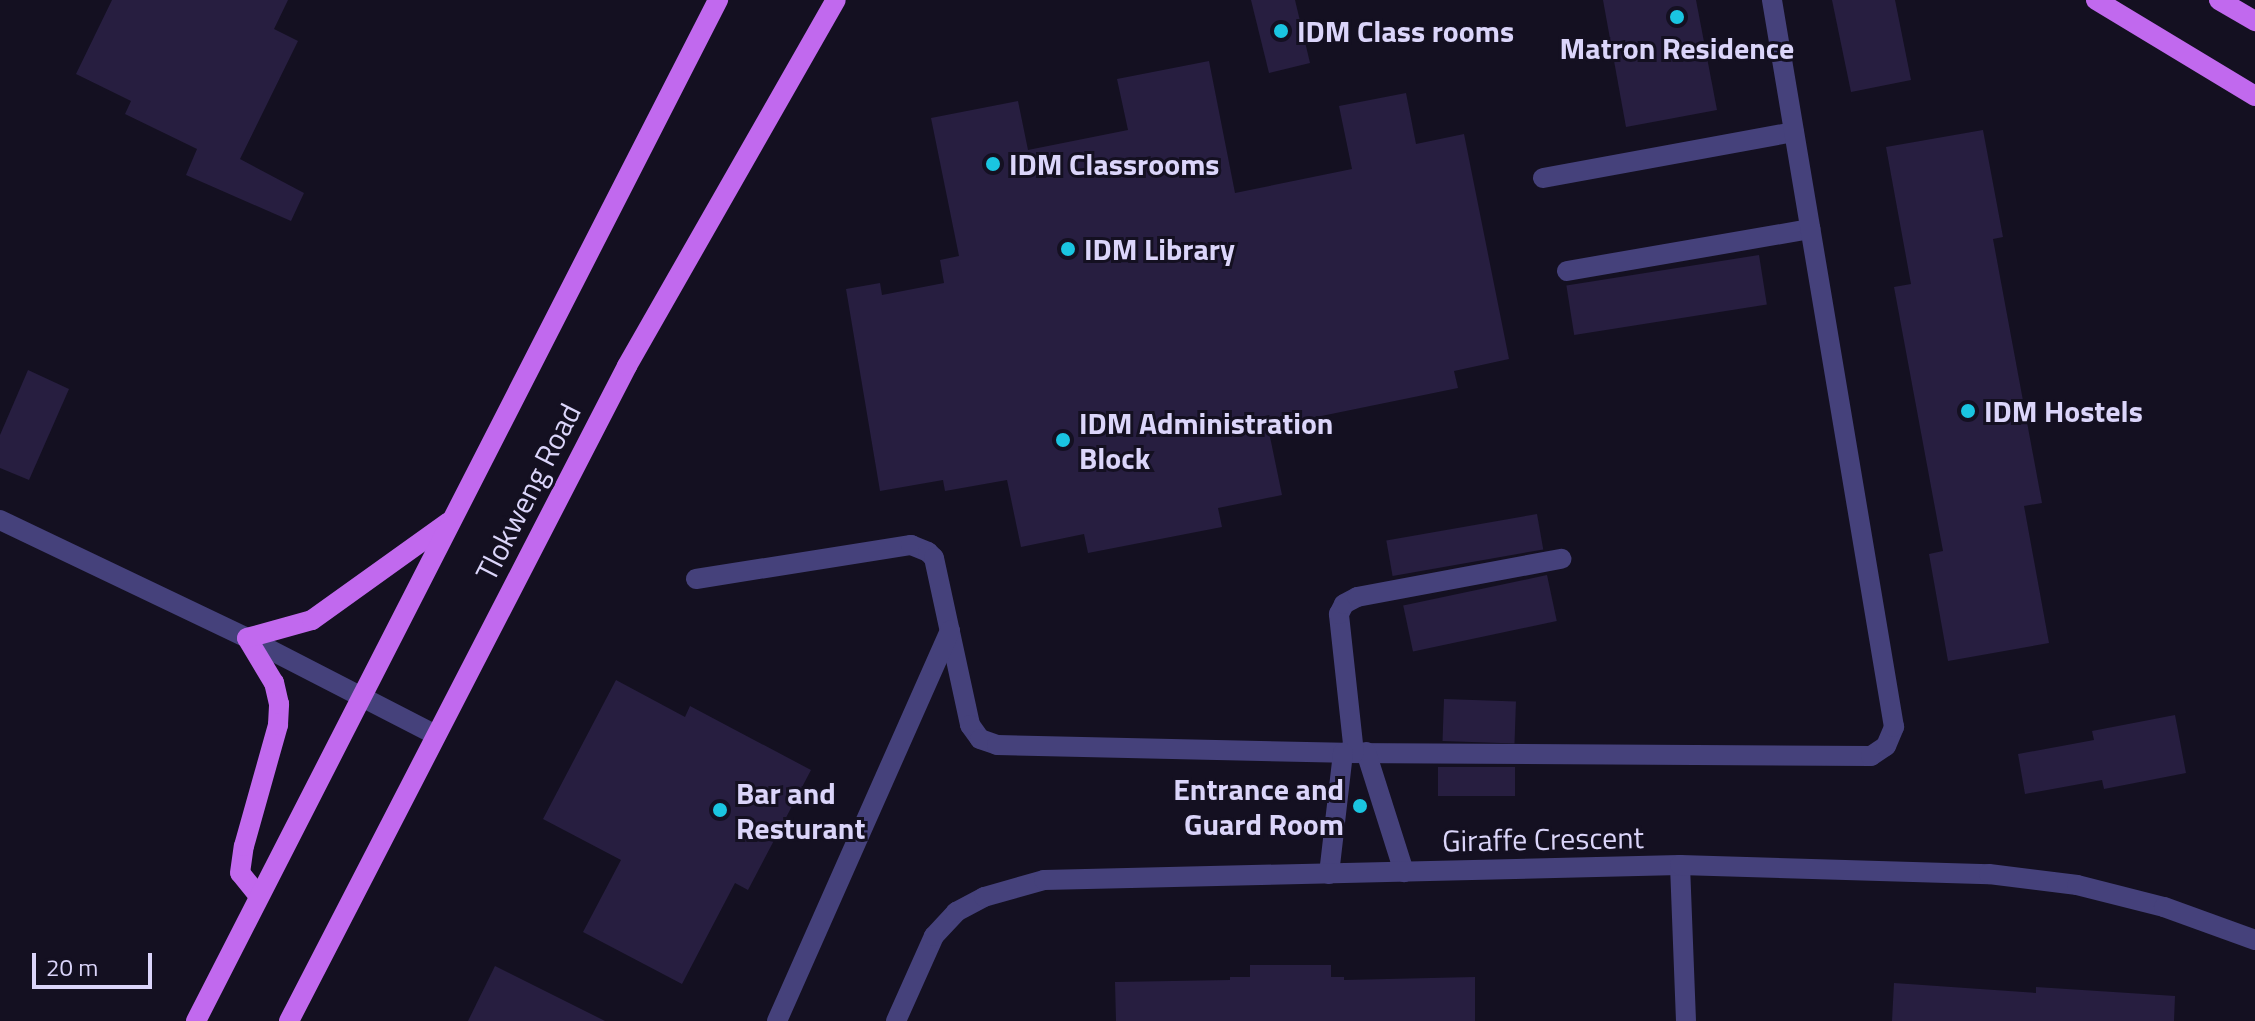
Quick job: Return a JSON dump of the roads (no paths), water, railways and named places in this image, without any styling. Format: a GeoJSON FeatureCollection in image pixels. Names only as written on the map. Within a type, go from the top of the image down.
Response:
{"type":"FeatureCollection","features":[{"type":"Feature","properties":{"kind":"main road","name":"Tlokweng Road"},"geometry":{"type":"LineString","coordinates":[[196,1021],[718,0]]}},
{"type":"Feature","properties":{"kind":"main road","name":"Tlokweng Road"},"geometry":{"type":"LineString","coordinates":[[289,1021],[627,366],[836,0]]}},
{"type":"Feature","properties":{"kind":"main road"},"geometry":{"type":"LineString","coordinates":[[2096,0],[2255,96]]}},
{"type":"Feature","properties":{"kind":"main road"},"geometry":{"type":"LineString","coordinates":[[2219,0],[2255,21]]}},
{"type":"Feature","properties":{"kind":"main road"},"geometry":{"type":"LineString","coordinates":[[258,895],[240,873],[244,846],[278,725],[279,704],[274,683],[247,638],[312,620],[450,521]]}},
{"type":"Feature","properties":{"kind":"street"},"geometry":{"type":"LineString","coordinates":[[696,579],[911,545],[934,558],[970,725],[980,739],[997,745],[1354,752],[1871,756],[1886,746],[1894,727],[1772,0]]}},
{"type":"Feature","properties":{"kind":"street"},"geometry":{"type":"LineString","coordinates":[[1543,178],[1794,132]]}},
{"type":"Feature","properties":{"kind":"street"},"geometry":{"type":"LineString","coordinates":[[1567,271],[1810,229]]}},
{"type":"Feature","properties":{"kind":"street"},"geometry":{"type":"LineString","coordinates":[[0,520],[247,638],[436,735]]}},
{"type":"Feature","properties":{"kind":"street"},"geometry":{"type":"LineString","coordinates":[[1404,872],[1354,752],[1339,614],[1344,604],[1357,597],[1561,559]]}},
{"type":"Feature","properties":{"kind":"street"},"geometry":{"type":"LineString","coordinates":[[777,1021],[950,631]]}},
{"type":"Feature","properties":{"kind":"street"},"geometry":{"type":"LineString","coordinates":[[1329,874],[1354,752]]}},
{"type":"Feature","properties":{"kind":"street"},"geometry":{"type":"LineString","coordinates":[[1680,865],[1686,1021]]}},
{"type":"Feature","properties":{"kind":"street","name":"Giraffe Crescent"},"geometry":{"type":"LineString","coordinates":[[896,1021],[934,936],[956,912],[984,897],[1044,880],[1680,865],[2018,878],[2077,885],[2164,907],[2255,940]]}},
{"type":"Feature","properties":{"kind":"place","name":"Matron Residence"},"geometry":{"type":"Point","coordinates":[1677,17]}},
{"type":"Feature","properties":{"kind":"place","name":"IDM Class rooms"},"geometry":{"type":"Point","coordinates":[1281,31]}},
{"type":"Feature","properties":{"kind":"place","name":"IDM Classrooms"},"geometry":{"type":"Point","coordinates":[993,164]}},
{"type":"Feature","properties":{"kind":"place","name":"IDM Library"},"geometry":{"type":"Point","coordinates":[1068,249]}},
{"type":"Feature","properties":{"kind":"place","name":"IDM Hostels"},"geometry":{"type":"Point","coordinates":[1968,411]}},
{"type":"Feature","properties":{"kind":"place","name":"IDM Administration Block"},"geometry":{"type":"Point","coordinates":[1063,440]}},
{"type":"Feature","properties":{"kind":"place","name":"Entrance and Guard Room"},"geometry":{"type":"Point","coordinates":[1360,806]}},
{"type":"Feature","properties":{"kind":"place","name":"Bar and Resturant"},"geometry":{"type":"Point","coordinates":[720,810]}}]}
